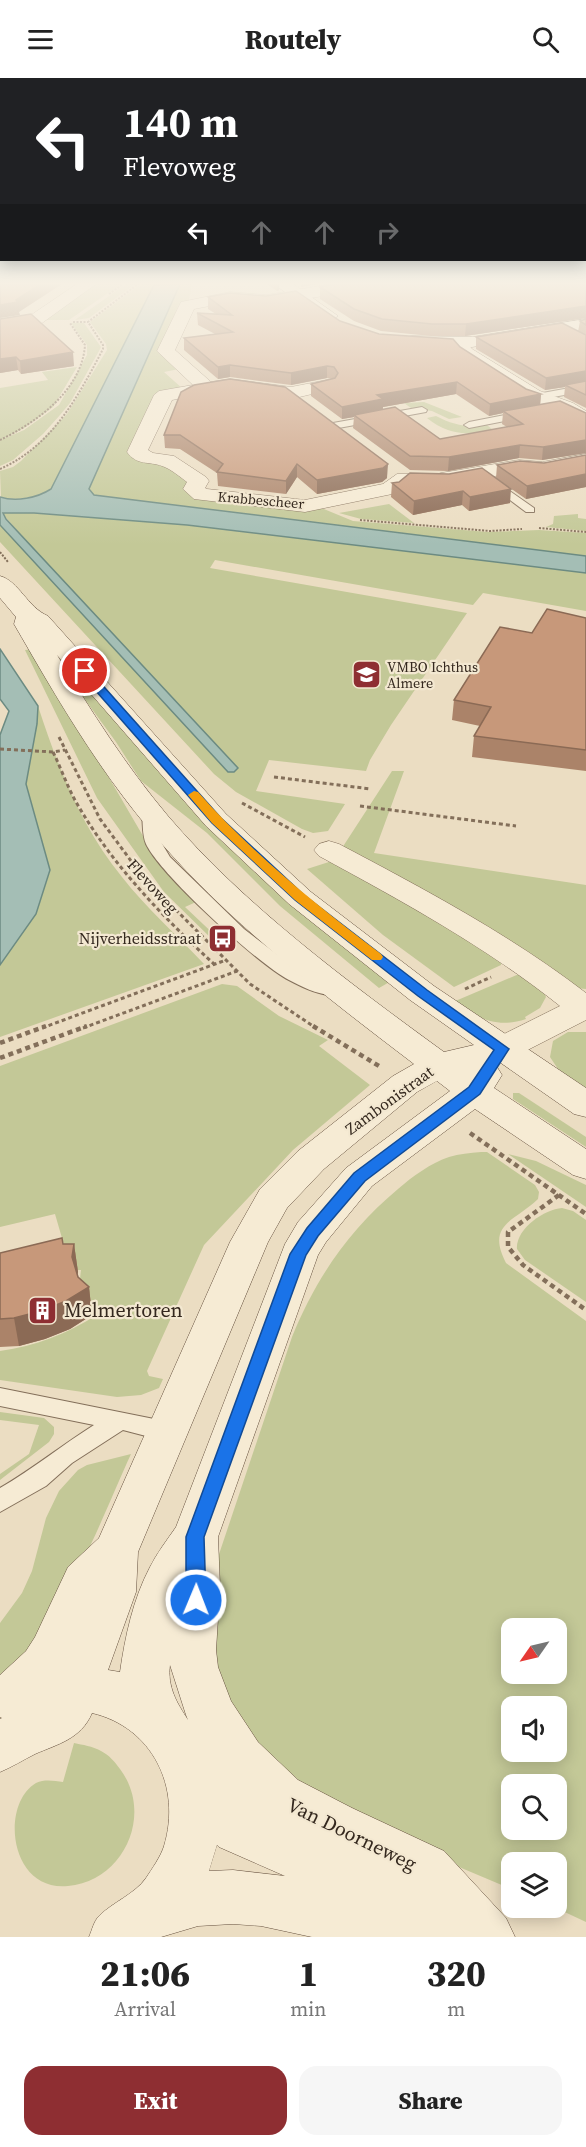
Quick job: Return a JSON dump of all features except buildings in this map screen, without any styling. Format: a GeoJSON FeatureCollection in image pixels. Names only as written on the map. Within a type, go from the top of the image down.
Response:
{"type":"FeatureCollection","features":[{"type":"Feature","properties":{"kind":"street"},"geometry":{"type":"LineString","coordinates":[[188,371],[206,387]]}},
{"type":"Feature","properties":{"kind":"street"},"geometry":{"type":"LineString","coordinates":[[490,371],[539,406],[566,406],[586,418]]}},
{"type":"Feature","properties":{"kind":"street","name":"Krabbescheer"},"geometry":{"type":"LineString","coordinates":[[327,386],[291,393],[230,384],[166,395],[161,399],[136,452],[149,459],[167,459],[199,481],[193,489],[201,495],[305,506],[390,489],[404,478],[448,479],[519,466],[542,468],[586,460]]}},
{"type":"Feature","properties":{"kind":"street","name":"Krabbescheer"},"geometry":{"type":"LineString","coordinates":[[291,393],[351,439]]}},
{"type":"Feature","properties":{"kind":"street"},"geometry":{"type":"LineString","coordinates":[[386,465],[404,478]]}},
{"type":"Feature","properties":{"kind":"street"},"geometry":{"type":"LineString","coordinates":[[0,583],[28,615],[40,621],[58,657],[216,820],[300,898],[422,993],[586,1105]]}},
{"type":"Feature","properties":{"kind":"street"},"geometry":{"type":"LineString","coordinates":[[58,657],[55,674],[150,812],[214,883],[351,998],[438,1065],[586,1166]]}},
{"type":"Feature","properties":{"kind":"street"},"geometry":{"type":"LineString","coordinates":[[160,1723],[148,1692],[144,1659],[167,1581],[195,1537],[298,1254],[312,1232],[359,1177],[475,1091],[502,1049],[585,1008],[558,987],[450,914],[329,850]]}},
{"type":"Feature","properties":{"kind":"street","name":"Zambonistraat"},"geometry":{"type":"LineString","coordinates":[[0,1747],[58,1719],[71,1704],[113,1592],[115,1552],[169,1432],[249,1242],[273,1199],[296,1173],[405,1084],[438,1065],[502,1049]]}},
{"type":"Feature","properties":{"kind":"street","name":"Van Doorneweg"},"geometry":{"type":"LineString","coordinates":[[195,1537],[197,1587],[192,1650],[198,1683],[220,1730],[240,1760],[279,1798],[333,1827],[424,1870],[487,1937]]}},
{"type":"Feature","properties":{"kind":"street","name":"Zambonistraat"},"geometry":{"type":"LineString","coordinates":[[4,1699],[24,1688],[43,1667],[52,1653],[84,1582],[115,1552]]}},
{"type":"Feature","properties":{"kind":"street"},"geometry":{"type":"LineString","coordinates":[[4,1699],[42,1688],[78,1685],[101,1689],[131,1700],[160,1723],[181,1750],[193,1781],[197,1819],[192,1851],[177,1882],[135,1925]]}},
{"type":"Feature","properties":{"kind":"street","name":"Van Doorneweg"},"geometry":{"type":"LineString","coordinates":[[193,1781],[217,1811],[246,1833],[320,1865],[417,1902],[479,1937]]}},
{"type":"Feature","properties":{"kind":"street"},"geometry":{"type":"LineString","coordinates":[[135,1925],[204,1898],[229,1897],[264,1900],[425,1937]]}},
{"type":"Feature","properties":{"kind":"lane"},"geometry":{"type":"LineString","coordinates":[[469,425],[539,406],[586,388]]}},
{"type":"Feature","properties":{"kind":"lane"},"geometry":{"type":"LineString","coordinates":[[333,426],[422,410]]}},
{"type":"Feature","properties":{"kind":"lane"},"geometry":{"type":"LineString","coordinates":[[480,473],[530,510]]}},
{"type":"Feature","properties":{"kind":"lane"},"geometry":{"type":"LineString","coordinates":[[0,1397],[120,1419],[169,1432]]}},
{"type":"Feature","properties":{"kind":"lane"},"geometry":{"type":"LineString","coordinates":[[0,1501],[37,1479],[64,1456],[120,1419]]}},
{"type":"Feature","properties":{"kind":"path"},"geometry":{"type":"LineString","coordinates":[[0,440],[27,427],[55,407],[76,371]]}},
{"type":"Feature","properties":{"kind":"path"},"geometry":{"type":"LineString","coordinates":[[0,469],[11,465],[39,445],[74,403],[91,371]]}},
{"type":"Feature","properties":{"kind":"path"},"geometry":{"type":"LineString","coordinates":[[318,503],[351,519],[490,531],[524,528]]}},
{"type":"Feature","properties":{"kind":"path"},"geometry":{"type":"LineString","coordinates":[[533,528],[586,532]]}},
{"type":"Feature","properties":{"kind":"path","name":"Flevoweg"},"geometry":{"type":"LineString","coordinates":[[57,733],[93,807],[131,862],[169,906],[255,988],[277,1004],[353,1047]]}},
{"type":"Feature","properties":{"kind":"path"},"geometry":{"type":"LineString","coordinates":[[0,749],[54,752],[65,750]]}},
{"type":"Feature","properties":{"kind":"path"},"geometry":{"type":"LineString","coordinates":[[54,752],[75,800],[101,843],[130,881],[170,924],[215,965]]}},
{"type":"Feature","properties":{"kind":"path"},"geometry":{"type":"LineString","coordinates":[[274,777],[371,789]]}},
{"type":"Feature","properties":{"kind":"path"},"geometry":{"type":"LineString","coordinates":[[360,806],[516,826]]}},
{"type":"Feature","properties":{"kind":"path"},"geometry":{"type":"LineString","coordinates":[[0,1043],[226,960]]}},
{"type":"Feature","properties":{"kind":"path"},"geometry":{"type":"LineString","coordinates":[[0,1058],[237,971]]}},
{"type":"Feature","properties":{"kind":"path"},"geometry":{"type":"LineString","coordinates":[[559,1196],[513,1227],[508,1232],[508,1247],[523,1265],[586,1310]]}},
{"type":"Feature","properties":{"kind":"green space"},"geometry":{"type":"Polygon","coordinates":[[[75,371],[53,407],[24,428],[1,440],[24,430],[59,405],[78,371],[88,371],[70,403],[43,434],[13,460],[0,466],[0,388],[48,380],[42,372],[75,371]]]}},
{"type":"Feature","properties":{"kind":"green space"},"geometry":{"type":"Polygon","coordinates":[[[94,371],[111,371],[51,489],[27,498],[1,497],[0,471],[13,467],[21,461],[67,414],[94,371]]]}},
{"type":"Feature","properties":{"kind":"green space"},"geometry":{"type":"Polygon","coordinates":[[[141,371],[170,371],[164,372],[183,389],[161,393],[131,451],[162,463],[190,482],[187,486],[319,507],[353,521],[488,532],[539,530],[586,533],[586,556],[94,495],[89,489],[141,371]]]}},
{"type":"Feature","properties":{"kind":"green space"},"geometry":{"type":"Polygon","coordinates":[[[424,402],[462,417],[449,419],[432,411],[411,408],[404,403],[424,402]]]}},
{"type":"Feature","properties":{"kind":"green space"},"geometry":{"type":"Polygon","coordinates":[[[436,416],[461,425],[487,425],[493,430],[458,433],[443,428],[427,418],[436,416]]]}},
{"type":"Feature","properties":{"kind":"green space"},"geometry":{"type":"Polygon","coordinates":[[[389,504],[414,523],[361,519],[339,513],[389,504]]]}},
{"type":"Feature","properties":{"kind":"green space"},"geometry":{"type":"Polygon","coordinates":[[[2,513],[34,513],[187,525],[586,573],[586,611],[483,593],[473,605],[215,560],[210,568],[467,613],[391,725],[366,771],[269,760],[256,791],[345,804],[328,831],[313,833],[236,792],[214,774],[0,542],[0,525],[228,772],[2,513]]]}},
{"type":"Feature","properties":{"kind":"green space"},"geometry":{"type":"Polygon","coordinates":[[[578,514],[578,518],[586,519],[586,531],[546,527],[553,524],[554,516],[578,514]]]}},
{"type":"Feature","properties":{"kind":"green space"},"geometry":{"type":"Polygon","coordinates":[[[34,649],[157,860],[196,902],[185,907],[221,941],[216,943],[164,892],[97,798],[25,650],[34,649]]]}},
{"type":"Feature","properties":{"kind":"green space"},"geometry":{"type":"Polygon","coordinates":[[[61,662],[393,980],[379,988],[280,906],[207,833],[141,781],[116,742],[59,664],[61,662]]]}},
{"type":"Feature","properties":{"kind":"green space"},"geometry":{"type":"Polygon","coordinates":[[[38,706],[72,796],[94,838],[107,858],[151,911],[204,964],[0,1037],[0,965],[36,914],[50,871],[26,784],[38,706]]]}},
{"type":"Feature","properties":{"kind":"green space"},"geometry":{"type":"Polygon","coordinates":[[[392,771],[404,771],[374,853],[586,885],[586,989],[575,988],[342,848],[392,771]]]}},
{"type":"Feature","properties":{"kind":"green space"},"geometry":{"type":"Polygon","coordinates":[[[332,861],[426,911],[501,962],[501,965],[454,987],[383,935],[307,869],[332,861]]]}},
{"type":"Feature","properties":{"kind":"green space"},"geometry":{"type":"Polygon","coordinates":[[[519,974],[543,990],[546,997],[540,1008],[525,1017],[526,1019],[506,1023],[496,1022],[470,1013],[453,1002],[519,974]]]}},
{"type":"Feature","properties":{"kind":"green space"},"geometry":{"type":"Polygon","coordinates":[[[222,984],[237,986],[279,1016],[328,1040],[319,1046],[370,1085],[293,1150],[204,1245],[147,1371],[149,1376],[163,1379],[159,1388],[141,1395],[117,1397],[0,1380],[0,1351],[50,1338],[97,1315],[87,1305],[82,1295],[81,1270],[0,1271],[64,1245],[55,1214],[0,1227],[0,1066],[222,984]]]}},
{"type":"Feature","properties":{"kind":"green space"},"geometry":{"type":"Polygon","coordinates":[[[568,1032],[586,1032],[586,1088],[558,1069],[550,1057],[553,1041],[568,1032]]]}},
{"type":"Feature","properties":{"kind":"green space"},"geometry":{"type":"Polygon","coordinates":[[[513,1093],[519,1093],[586,1137],[586,1147],[513,1099],[513,1093]]]}},
{"type":"Feature","properties":{"kind":"green space"},"geometry":{"type":"Polygon","coordinates":[[[487,1152],[535,1185],[539,1192],[538,1199],[506,1225],[499,1240],[501,1250],[506,1263],[586,1321],[586,1922],[567,1913],[567,1852],[501,1852],[501,1885],[395,1840],[302,1788],[250,1735],[232,1704],[218,1672],[211,1640],[211,1578],[301,1315],[323,1275],[364,1221],[422,1170],[457,1155],[487,1152]]]}},
{"type":"Feature","properties":{"kind":"green space"},"geometry":{"type":"Polygon","coordinates":[[[508,1154],[536,1161],[586,1185],[586,1207],[508,1154]]]}},
{"type":"Feature","properties":{"kind":"green space"},"geometry":{"type":"Polygon","coordinates":[[[562,1208],[573,1211],[586,1220],[586,1302],[525,1260],[517,1249],[521,1235],[532,1222],[547,1212],[562,1208]]]}},
{"type":"Feature","properties":{"kind":"green space"},"geometry":{"type":"Polygon","coordinates":[[[0,1412],[44,1418],[54,1427],[54,1434],[49,1442],[0,1480],[0,1474],[29,1454],[39,1425],[0,1420],[0,1412]]]}},
{"type":"Feature","properties":{"kind":"green space"},"geometry":{"type":"Polygon","coordinates":[[[131,1454],[91,1543],[60,1604],[22,1657],[0,1678],[0,1623],[22,1593],[32,1571],[46,1518],[59,1491],[78,1470],[87,1465],[131,1454]]]}},
{"type":"Feature","properties":{"kind":"green space"},"geometry":{"type":"Polygon","coordinates":[[[74,1743],[98,1749],[112,1759],[120,1769],[130,1787],[134,1806],[133,1824],[128,1842],[118,1859],[105,1872],[88,1881],[68,1886],[48,1884],[33,1875],[22,1862],[16,1845],[15,1826],[18,1809],[25,1794],[36,1783],[63,1782],[74,1743]]]}},
{"type":"Feature","properties":{"kind":"water"},"geometry":{"type":"Polygon","coordinates":[[[111,371],[141,371],[89,489],[94,495],[586,556],[586,573],[187,525],[34,513],[3,513],[6,519],[238,768],[234,772],[228,772],[0,525],[0,497],[26,498],[51,489],[111,371]]]}},
{"type":"Feature","properties":{"kind":"water"},"geometry":{"type":"Polygon","coordinates":[[[0,649],[38,706],[26,784],[50,870],[36,914],[0,965],[0,735],[9,711],[0,699],[0,649]]]}},
{"type":"Feature","properties":{"kind":"slow traffic"},"geometry":{"type":"LineString","coordinates":[[194,795],[216,820],[300,898],[376,957]]}},
{"type":"Feature","properties":{"kind":"place","name":"VMBO Ichthus Almere"},"geometry":{"type":"Point","coordinates":[366,675]}},
{"type":"Feature","properties":{"kind":"place","name":"Nijverheidsstraat"},"geometry":{"type":"Point","coordinates":[222,938]}},
{"type":"Feature","properties":{"kind":"place","name":"Melmertoren"},"geometry":{"type":"Point","coordinates":[43,1310]}},
{"type":"Feature","properties":{"kind":"route"},"geometry":{"type":"LineString","coordinates":[[85,671],[216,820],[300,898],[422,993],[502,1049],[475,1091],[359,1177],[312,1232],[298,1254],[195,1537],[196,1600]]}}]}
